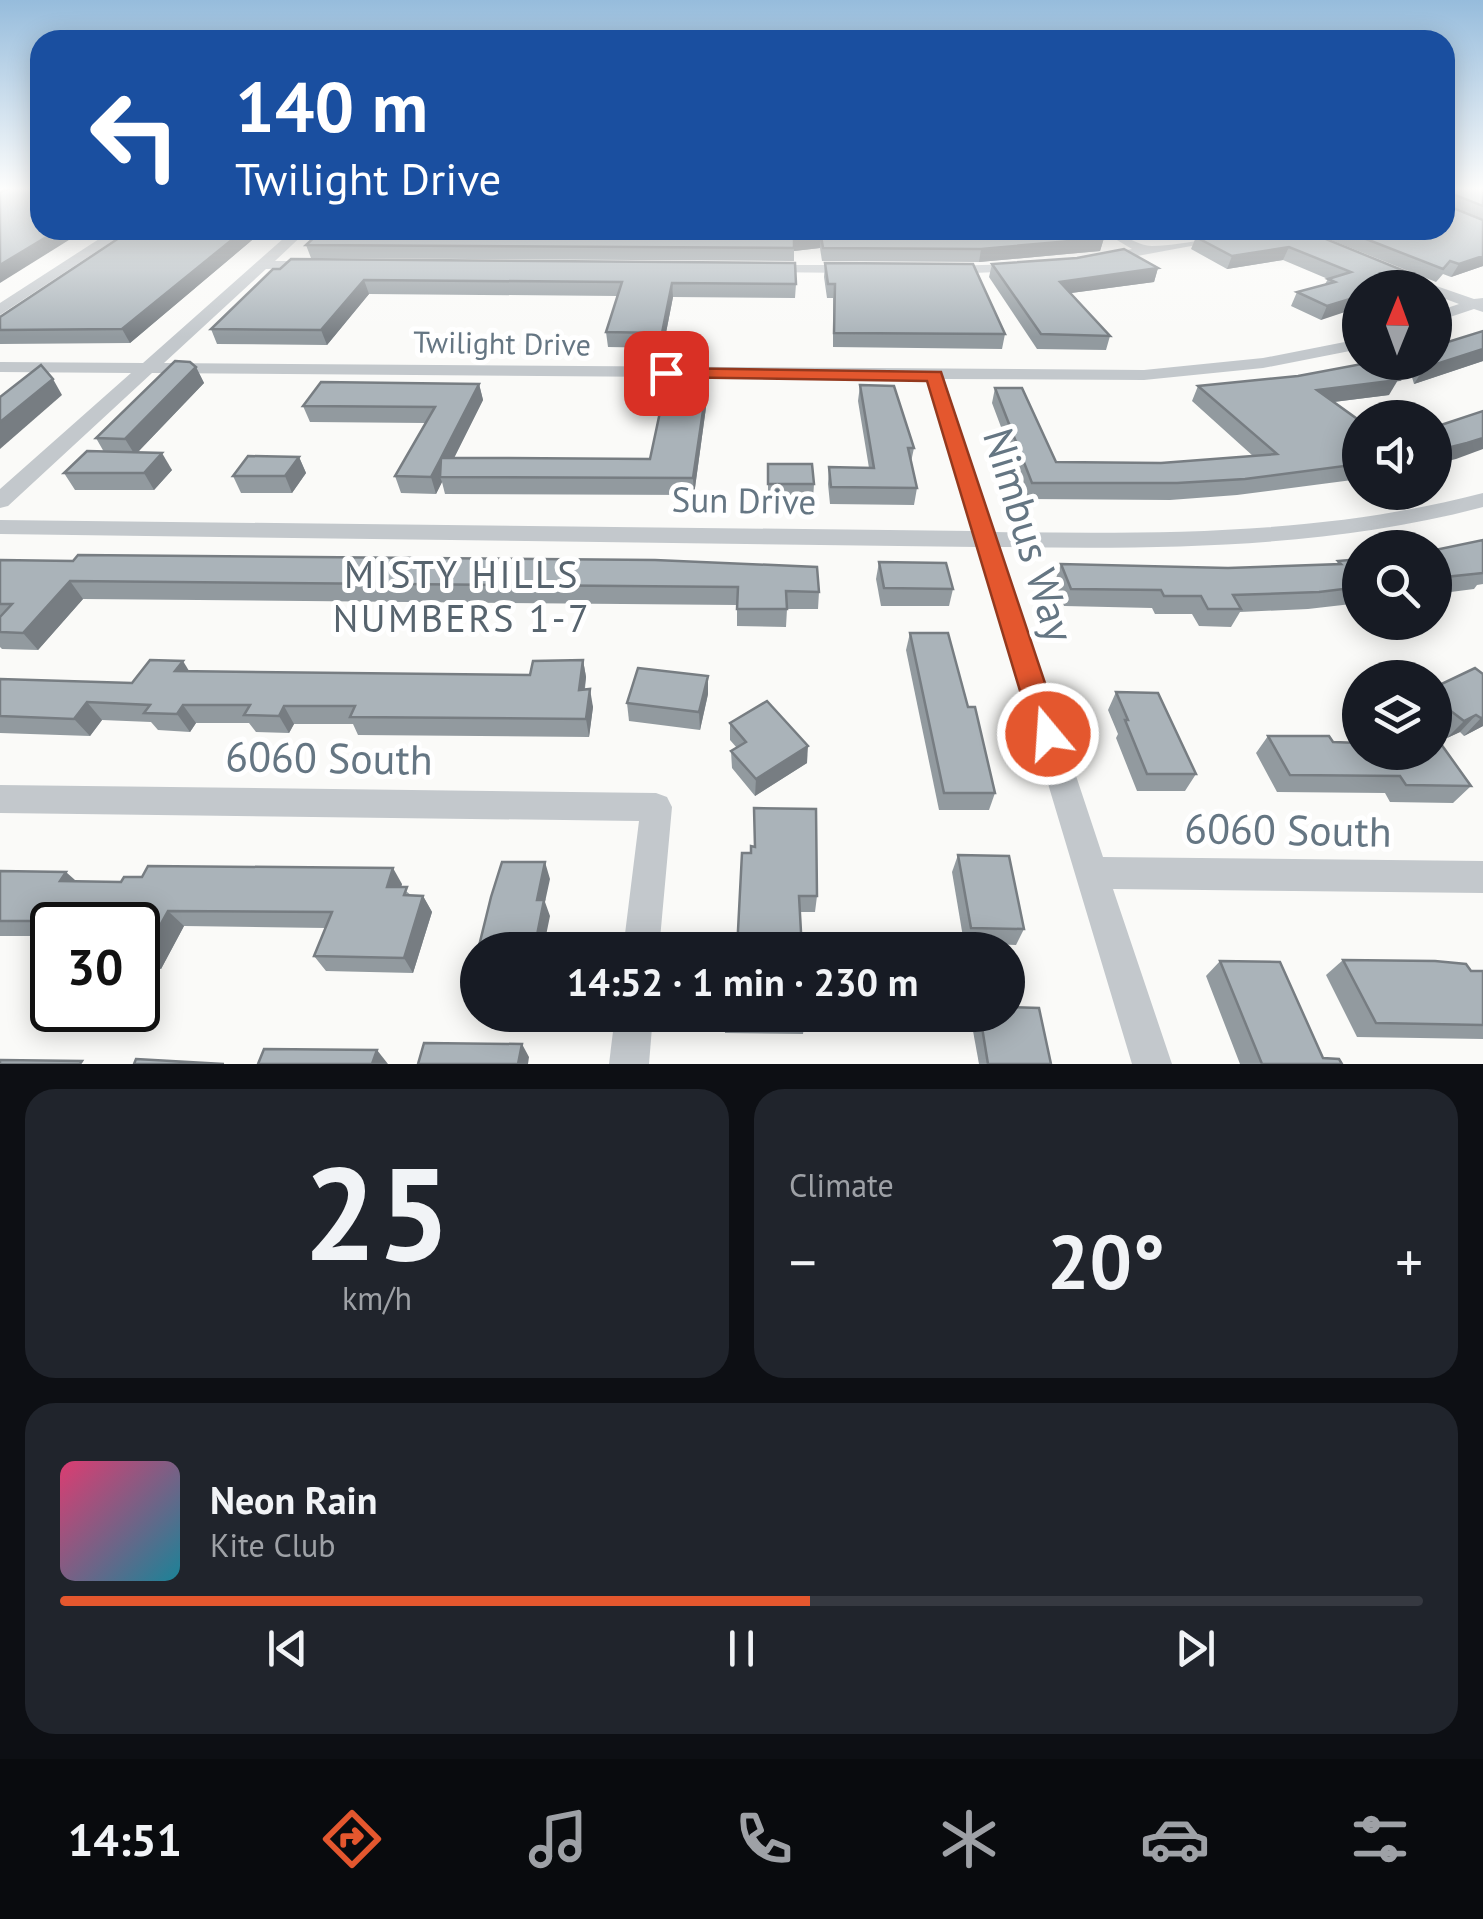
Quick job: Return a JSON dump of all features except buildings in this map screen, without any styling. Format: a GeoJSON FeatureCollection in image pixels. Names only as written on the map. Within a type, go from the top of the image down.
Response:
{"type":"FeatureCollection","features":[{"type":"Feature","properties":{"kind":"street"},"geometry":{"type":"LineString","coordinates":[[0,310],[107,240]]}},
{"type":"Feature","properties":{"kind":"street"},"geometry":{"type":"LineString","coordinates":[[0,502],[290,240]]}},
{"type":"Feature","properties":{"kind":"street"},"geometry":{"type":"LineString","coordinates":[[1126,240],[1146,251]]}},
{"type":"Feature","properties":{"kind":"street"},"geometry":{"type":"LineString","coordinates":[[1091,260],[1211,240]]}},
{"type":"Feature","properties":{"kind":"street"},"geometry":{"type":"LineString","coordinates":[[262,265],[338,266]]}},
{"type":"Feature","properties":{"kind":"street"},"geometry":{"type":"LineString","coordinates":[[928,270],[1043,266]]}},
{"type":"Feature","properties":{"kind":"street"},"geometry":{"type":"LineString","coordinates":[[1368,266],[1379,270]]}},
{"type":"Feature","properties":{"kind":"street"},"geometry":{"type":"LineString","coordinates":[[751,269],[869,270]]}},
{"type":"Feature","properties":{"kind":"street"},"geometry":{"type":"LineString","coordinates":[[1452,295],[1480,304]]}},
{"type":"Feature","properties":{"kind":"street"},"geometry":{"type":"LineString","coordinates":[[1452,313],[1480,304]]}},
{"type":"Feature","properties":{"kind":"street","name":"Twilight Drive"},"geometry":{"type":"LineString","coordinates":[[0,367],[1144,375],[1264,363],[1342,348]]}},
{"type":"Feature","properties":{"kind":"street","name":"Nimbus Way"},"geometry":{"type":"LineString","coordinates":[[934,376],[1152,1064]]}},
{"type":"Feature","properties":{"kind":"street","name":"Sun Drive"},"geometry":{"type":"LineString","coordinates":[[0,528],[1138,540],[1281,535],[1387,521],[1483,500]]}},
{"type":"Feature","properties":{"kind":"street","name":"6060 South"},"geometry":{"type":"LineString","coordinates":[[0,799],[656,807],[643,932]]}},
{"type":"Feature","properties":{"kind":"street","name":"6060 South"},"geometry":{"type":"LineString","coordinates":[[1092,873],[1483,877]]}},
{"type":"Feature","properties":{"kind":"street"},"geometry":{"type":"LineString","coordinates":[[628,1064],[632,1032]]}},
{"type":"Feature","properties":{"kind":"district","name":"MISTY HILLS NUMBERS 1-7"},"geometry":{"type":"Point","coordinates":[462,597]}},
{"type":"Feature","properties":{"kind":"route"},"geometry":{"type":"LineString","coordinates":[[666,373],[934,376],[1048,734]]}}]}
